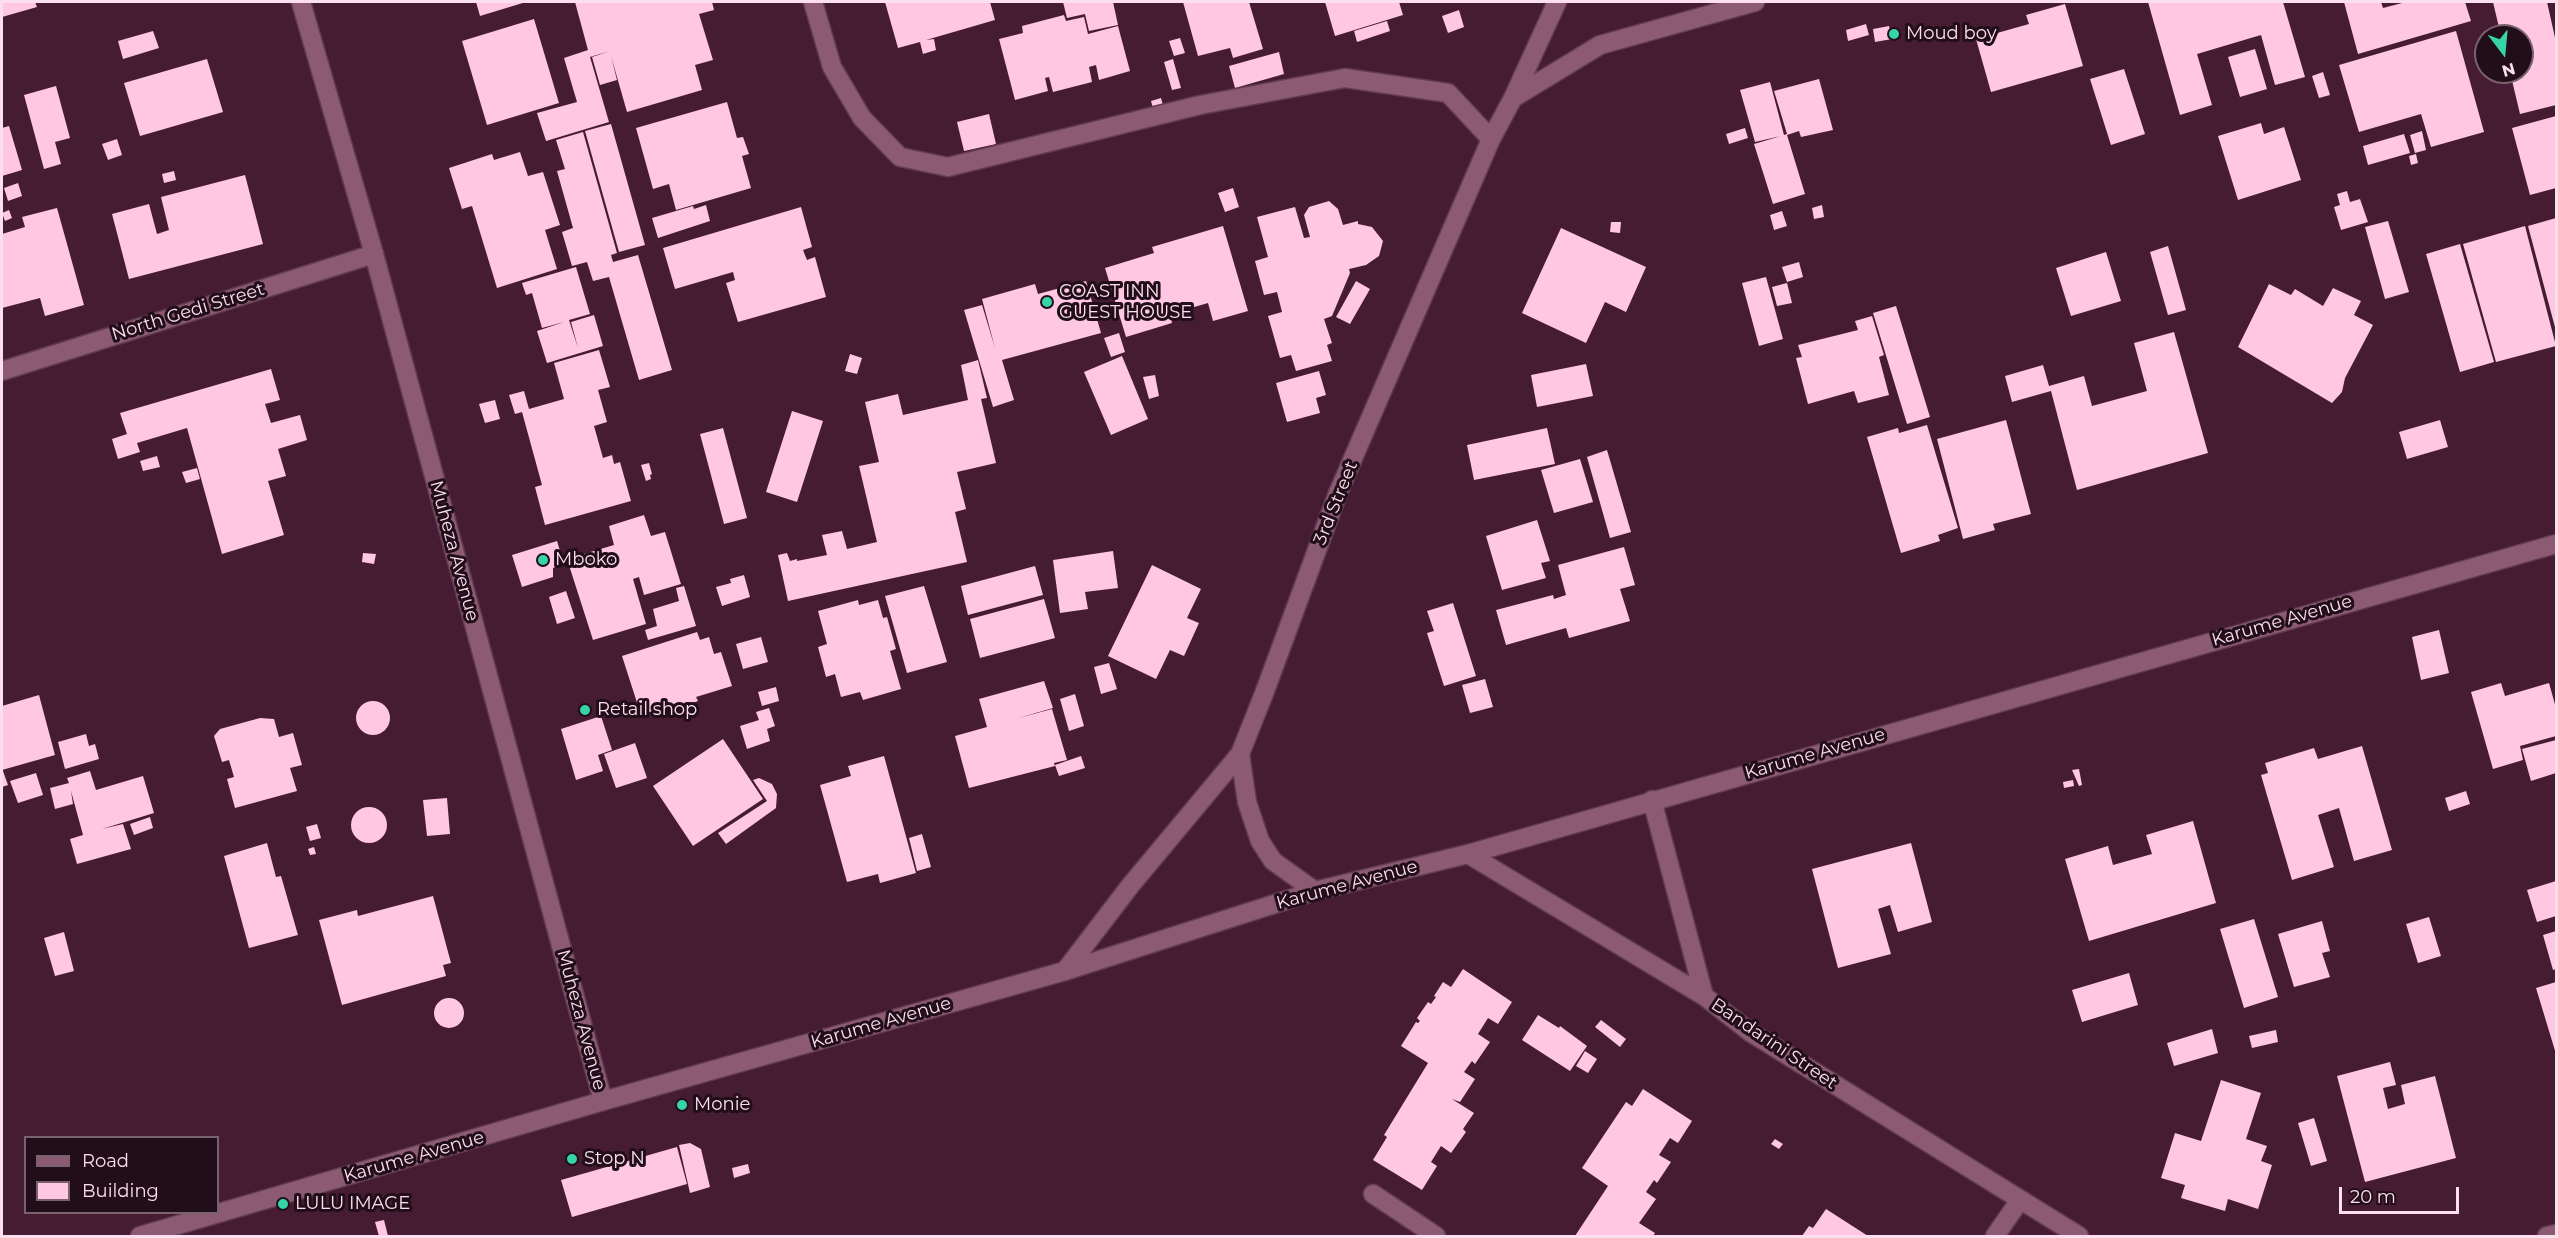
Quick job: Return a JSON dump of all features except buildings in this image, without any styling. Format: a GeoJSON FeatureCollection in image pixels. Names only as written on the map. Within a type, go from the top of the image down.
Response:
{"type":"FeatureCollection","features":[{"type":"Feature","properties":{"kind":"street","name":"Muheza Avenue"},"geometry":{"type":"LineString","coordinates":[[301,2],[374,254],[603,1101]]}},
{"type":"Feature","properties":{"kind":"street"},"geometry":{"type":"LineString","coordinates":[[813,2],[832,67],[862,118],[900,157],[948,167],[1200,105],[1345,78],[1448,93],[1491,139]]}},
{"type":"Feature","properties":{"kind":"street","name":"3rd Street"},"geometry":{"type":"LineString","coordinates":[[1065,971],[1130,886],[1240,754],[1338,493],[1491,139],[1513,98],[1557,2]]}},
{"type":"Feature","properties":{"kind":"street"},"geometry":{"type":"LineString","coordinates":[[1513,98],[1600,45],[1755,2]]}},
{"type":"Feature","properties":{"kind":"street","name":"North Gedi Street"},"geometry":{"type":"LineString","coordinates":[[2,371],[374,254]]}},
{"type":"Feature","properties":{"kind":"street","name":"Karume Avenue"},"geometry":{"type":"LineString","coordinates":[[219,1213],[603,1101],[1065,971],[1315,891],[1468,854],[2556,544]]}},
{"type":"Feature","properties":{"kind":"street"},"geometry":{"type":"LineString","coordinates":[[1240,754],[1246,802],[1260,841],[1273,861],[1315,891]]}},
{"type":"Feature","properties":{"kind":"street"},"geometry":{"type":"LineString","coordinates":[[1652,800],[1704,996]]}},
{"type":"Feature","properties":{"kind":"street","name":"Bandarini Street"},"geometry":{"type":"LineString","coordinates":[[1468,854],[1704,996],[1750,1032],[2079,1236]]}},
{"type":"Feature","properties":{"kind":"street"},"geometry":{"type":"LineString","coordinates":[[1373,1194],[1436,1236]]}},
{"type":"Feature","properties":{"kind":"street"},"geometry":{"type":"LineString","coordinates":[[1995,1236],[2020,1200]]}},
{"type":"Feature","properties":{"kind":"street","name":"Karume Avenue"},"geometry":{"type":"LineString","coordinates":[[141,1236],[216,1214]]}},
{"type":"Feature","properties":{"kind":"street"},"geometry":{"type":"LineString","coordinates":[[2547,1236],[2556,1234]]}},
{"type":"Feature","properties":{"kind":"place","name":"Moud boy"},"geometry":{"type":"Point","coordinates":[1894,34]}},
{"type":"Feature","properties":{"kind":"place","name":"COAST INN GUEST HOUSE"},"geometry":{"type":"Point","coordinates":[1047,302]}},
{"type":"Feature","properties":{"kind":"place","name":"Mboko"},"geometry":{"type":"Point","coordinates":[543,560]}},
{"type":"Feature","properties":{"kind":"place","name":"Retail shop"},"geometry":{"type":"Point","coordinates":[585,710]}},
{"type":"Feature","properties":{"kind":"place","name":"Monie"},"geometry":{"type":"Point","coordinates":[682,1105]}},
{"type":"Feature","properties":{"kind":"place","name":"Stop N"},"geometry":{"type":"Point","coordinates":[572,1159]}},
{"type":"Feature","properties":{"kind":"place","name":"LULU IMAGE"},"geometry":{"type":"Point","coordinates":[283,1204]}}]}
